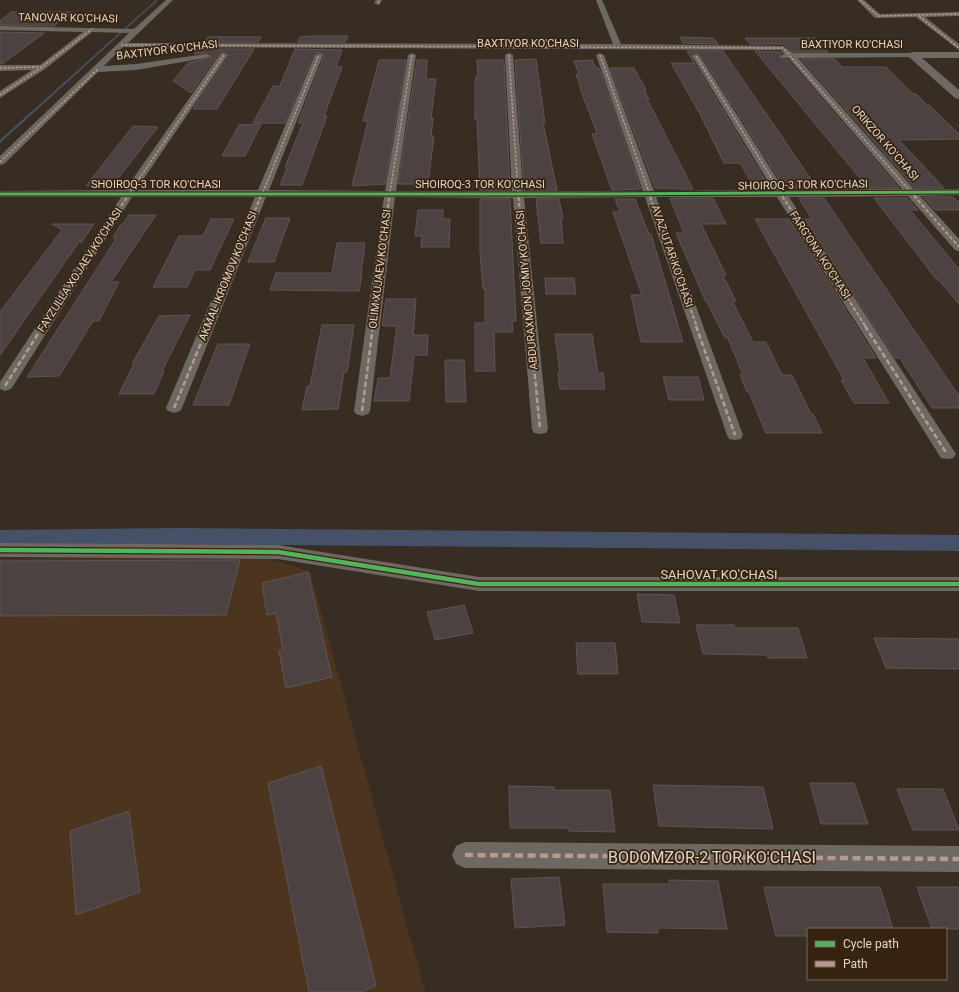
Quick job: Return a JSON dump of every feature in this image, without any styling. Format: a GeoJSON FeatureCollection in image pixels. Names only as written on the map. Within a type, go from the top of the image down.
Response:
{"type":"FeatureCollection","features":[{"type":"Feature","properties":{"kind":"street"},"geometry":{"type":"LineString","coordinates":[[0,162],[98,69],[120,45],[170,0]]}},
{"type":"Feature","properties":{"kind":"street"},"geometry":{"type":"LineString","coordinates":[[599,0],[618,46]]}},
{"type":"Feature","properties":{"kind":"street"},"geometry":{"type":"LineString","coordinates":[[860,0],[878,16],[959,14]]}},
{"type":"Feature","properties":{"kind":"street"},"geometry":{"type":"LineString","coordinates":[[919,16],[959,48]]}},
{"type":"Feature","properties":{"kind":"street","name":"TANOVAR KO'CHASI"},"geometry":{"type":"LineString","coordinates":[[0,28],[136,31]]}},
{"type":"Feature","properties":{"kind":"street"},"geometry":{"type":"LineString","coordinates":[[0,95],[42,68],[92,29]]}},
{"type":"Feature","properties":{"kind":"street"},"geometry":{"type":"LineString","coordinates":[[120,45],[618,46],[783,48],[791,56]]}},
{"type":"Feature","properties":{"kind":"street","name":"BAXTIYOR KO'CHASI"},"geometry":{"type":"LineString","coordinates":[[98,69],[136,67],[197,56],[228,55]]}},
{"type":"Feature","properties":{"kind":"street","name":"FAYZULLA XOJAEV KO'CHASI"},"geometry":{"type":"LineString","coordinates":[[5,386],[129,193],[228,55]]}},
{"type":"Feature","properties":{"kind":"street","name":"BAXTIYOR KO'CHASI"},"geometry":{"type":"LineString","coordinates":[[409,55],[959,55]]}},
{"type":"Feature","properties":{"kind":"street","name":"OLIM XUJAEV KO'CHASI"},"geometry":{"type":"LineString","coordinates":[[362,412],[409,55]]}},
{"type":"Feature","properties":{"kind":"street","name":"ABDURAXMON JOMIY KO'CHASI"},"geometry":{"type":"LineString","coordinates":[[509,55],[518,193],[540,429]]}},
{"type":"Feature","properties":{"kind":"street","name":"AVAZ UTAR KO'CHASI"},"geometry":{"type":"LineString","coordinates":[[600,55],[735,435]]}},
{"type":"Feature","properties":{"kind":"street"},"geometry":{"type":"LineString","coordinates":[[913,55],[959,96]]}},
{"type":"Feature","properties":{"kind":"street","name":"AKMAL IKROMOV KO'CHASI"},"geometry":{"type":"LineString","coordinates":[[174,408],[319,56]]}},
{"type":"Feature","properties":{"kind":"street","name":"FARG'ONA KO'CHASI"},"geometry":{"type":"LineString","coordinates":[[696,56],[781,194],[947,454]]}},
{"type":"Feature","properties":{"kind":"street","name":"ORIKZOR KO'CHASI"},"geometry":{"type":"LineString","coordinates":[[791,56],[959,247]]}},
{"type":"Feature","properties":{"kind":"street"},"geometry":{"type":"LineString","coordinates":[[0,68],[42,68]]}},
{"type":"Feature","properties":{"kind":"street","name":"SHOIROQ-3 TOR KO'CHASI"},"geometry":{"type":"LineString","coordinates":[[0,194],[518,193],[650,195],[959,192]]}},
{"type":"Feature","properties":{"kind":"street","name":"SAHOVAT KO'CHASI"},"geometry":{"type":"LineString","coordinates":[[0,550],[278,552],[479,584],[959,584]]}},
{"type":"Feature","properties":{"kind":"street","name":"BODOMZOR-2 TOR KO'CHASI"},"geometry":{"type":"LineString","coordinates":[[465,855],[959,859]]}},
{"type":"Feature","properties":{"kind":"shaded area"},"geometry":{"type":"Polygon","coordinates":[[[262,557],[310,571],[425,992],[0,992],[0,559],[262,557]]]}},
{"type":"Feature","properties":{"kind":"building"},"geometry":{"type":"Polygon","coordinates":[[[11,12],[73,12],[54,26],[0,25],[0,21],[11,12]]]}},
{"type":"Feature","properties":{"kind":"building"},"geometry":{"type":"Polygon","coordinates":[[[0,32],[44,33],[0,64],[0,32]]]}},
{"type":"Feature","properties":{"kind":"building"},"geometry":{"type":"Polygon","coordinates":[[[348,36],[345,42],[298,42],[300,37],[348,36]]]}},
{"type":"Feature","properties":{"kind":"building"},"geometry":{"type":"Polygon","coordinates":[[[208,37],[261,37],[258,42],[204,42],[208,37]]]}},
{"type":"Feature","properties":{"kind":"building"},"geometry":{"type":"Polygon","coordinates":[[[680,37],[713,38],[718,44],[683,43],[680,37]]]}},
{"type":"Feature","properties":{"kind":"building"},"geometry":{"type":"Polygon","coordinates":[[[745,38],[816,38],[828,52],[793,52],[783,44],[750,44],[745,38]]]}},
{"type":"Feature","properties":{"kind":"building"},"geometry":{"type":"Polygon","coordinates":[[[198,49],[254,49],[217,109],[193,109],[229,54],[220,52],[191,93],[173,81],[188,63],[211,57],[206,53],[194,54],[198,49]]]}},
{"type":"Feature","properties":{"kind":"building"},"geometry":{"type":"Polygon","coordinates":[[[295,49],[342,50],[336,67],[342,67],[324,116],[327,116],[302,185],[280,185],[287,168],[285,167],[303,123],[298,123],[324,54],[318,52],[314,54],[285,123],[253,123],[273,86],[280,86],[295,49]]]}},
{"type":"Feature","properties":{"kind":"building"},"geometry":{"type":"Polygon","coordinates":[[[687,51],[723,51],[817,188],[793,188],[792,186],[784,187],[701,55],[695,53],[691,57],[769,187],[754,187],[740,163],[724,163],[700,114],[671,63],[694,63],[687,51]]]}},
{"type":"Feature","properties":{"kind":"building"},"geometry":{"type":"Polygon","coordinates":[[[755,51],[782,53],[779,56],[780,59],[788,60],[899,188],[868,188],[755,51]]]}},
{"type":"Feature","properties":{"kind":"building"},"geometry":{"type":"Polygon","coordinates":[[[536,59],[545,123],[543,123],[557,190],[524,190],[515,60],[536,59]]]}},
{"type":"Feature","properties":{"kind":"building"},"geometry":{"type":"Polygon","coordinates":[[[801,59],[835,59],[842,67],[886,67],[913,94],[916,94],[927,105],[929,105],[959,134],[959,139],[899,140],[944,188],[915,188],[801,59]]]}},
{"type":"Feature","properties":{"kind":"building"},"geometry":{"type":"Polygon","coordinates":[[[379,60],[406,60],[385,184],[352,186],[368,121],[363,121],[379,60]]]}},
{"type":"Feature","properties":{"kind":"building"},"geometry":{"type":"Polygon","coordinates":[[[417,60],[427,60],[426,79],[436,79],[431,118],[433,118],[431,136],[434,136],[428,184],[398,184],[417,60]]]}},
{"type":"Feature","properties":{"kind":"building"},"geometry":{"type":"Polygon","coordinates":[[[477,60],[504,60],[510,190],[480,190],[477,119],[475,119],[475,79],[477,79],[476,76],[478,76],[477,60]]]}},
{"type":"Feature","properties":{"kind":"building"},"geometry":{"type":"Polygon","coordinates":[[[592,60],[596,68],[599,68],[641,189],[612,190],[592,134],[597,133],[580,88],[576,74],[579,74],[574,61],[592,60]]]}},
{"type":"Feature","properties":{"kind":"building"},"geometry":{"type":"Polygon","coordinates":[[[610,68],[634,68],[646,90],[644,90],[649,99],[647,99],[693,189],[655,188],[610,68]]]}},
{"type":"Feature","properties":{"kind":"building"},"geometry":{"type":"Polygon","coordinates":[[[261,124],[245,156],[222,156],[239,125],[261,124]]]}},
{"type":"Feature","properties":{"kind":"building"},"geometry":{"type":"Polygon","coordinates":[[[133,126],[158,127],[112,186],[86,186],[133,126]]]}},
{"type":"Feature","properties":{"kind":"building"},"geometry":{"type":"Polygon","coordinates":[[[923,197],[953,197],[959,203],[959,210],[935,210],[923,197]]]}},
{"type":"Feature","properties":{"kind":"building"},"geometry":{"type":"Polygon","coordinates":[[[670,198],[713,198],[726,224],[701,224],[726,275],[723,276],[736,301],[732,301],[753,342],[766,342],[782,375],[792,375],[822,433],[766,433],[749,392],[747,392],[740,375],[743,375],[728,338],[725,338],[706,302],[676,233],[684,233],[670,198]]]}},
{"type":"Feature","properties":{"kind":"building"},"geometry":{"type":"Polygon","coordinates":[[[799,198],[824,198],[959,396],[959,408],[932,408],[900,358],[895,358],[805,219],[812,219],[799,198]]]}},
{"type":"Feature","properties":{"kind":"building"},"geometry":{"type":"Polygon","coordinates":[[[874,198],[907,198],[918,210],[910,210],[959,269],[959,304],[939,280],[937,280],[874,198]]]}},
{"type":"Feature","properties":{"kind":"building"},"geometry":{"type":"Polygon","coordinates":[[[480,199],[510,199],[516,321],[512,321],[513,332],[494,332],[495,371],[475,371],[475,323],[485,323],[485,289],[483,289],[480,252],[480,199]]]}},
{"type":"Feature","properties":{"kind":"building"},"geometry":{"type":"Polygon","coordinates":[[[536,199],[559,199],[563,218],[561,218],[563,243],[541,243],[536,199]]]}},
{"type":"Feature","properties":{"kind":"building"},"geometry":{"type":"Polygon","coordinates":[[[615,199],[635,199],[649,234],[651,234],[683,342],[641,342],[631,295],[642,295],[613,212],[620,212],[615,199]]]}},
{"type":"Feature","properties":{"kind":"building"},"geometry":{"type":"Polygon","coordinates":[[[418,210],[443,210],[443,219],[450,219],[449,247],[421,247],[422,236],[415,236],[418,210]]]}},
{"type":"Feature","properties":{"kind":"building"},"geometry":{"type":"Polygon","coordinates":[[[129,215],[156,215],[111,282],[119,282],[99,321],[93,321],[59,376],[27,377],[116,239],[113,238],[121,224],[123,224],[129,215]]]}},
{"type":"Feature","properties":{"kind":"building"},"geometry":{"type":"Polygon","coordinates":[[[266,218],[290,218],[274,262],[248,262],[266,218]]]}},
{"type":"Feature","properties":{"kind":"building"},"geometry":{"type":"Polygon","coordinates":[[[211,219],[234,219],[210,270],[195,270],[187,287],[153,287],[179,236],[203,236],[211,219]]]}},
{"type":"Feature","properties":{"kind":"building"},"geometry":{"type":"Polygon","coordinates":[[[755,219],[789,219],[876,358],[863,358],[889,403],[854,403],[841,380],[844,380],[755,219]]]}},
{"type":"Feature","properties":{"kind":"building"},"geometry":{"type":"Polygon","coordinates":[[[52,224],[94,224],[81,243],[79,242],[0,355],[0,312],[62,230],[52,224]]]}},
{"type":"Feature","properties":{"kind":"building"},"geometry":{"type":"Polygon","coordinates":[[[337,243],[365,243],[359,291],[270,290],[276,273],[332,273],[337,243]]]}},
{"type":"Feature","properties":{"kind":"building"},"geometry":{"type":"Polygon","coordinates":[[[545,278],[574,278],[576,294],[546,294],[545,278]]]}},
{"type":"Feature","properties":{"kind":"building"},"geometry":{"type":"Polygon","coordinates":[[[386,299],[416,299],[413,335],[428,335],[427,355],[414,355],[409,401],[374,401],[378,378],[390,378],[397,326],[382,326],[386,299]]]}},
{"type":"Feature","properties":{"kind":"building"},"geometry":{"type":"Polygon","coordinates":[[[190,315],[162,371],[164,371],[154,394],[119,394],[134,364],[132,364],[159,316],[190,315]]]}},
{"type":"Feature","properties":{"kind":"building"},"geometry":{"type":"Polygon","coordinates":[[[322,325],[354,325],[347,372],[344,372],[338,409],[302,410],[307,386],[310,386],[322,325]]]}},
{"type":"Feature","properties":{"kind":"building"},"geometry":{"type":"Polygon","coordinates":[[[555,334],[592,334],[598,373],[603,373],[605,389],[560,389],[558,373],[560,373],[555,334]]]}},
{"type":"Feature","properties":{"kind":"building"},"geometry":{"type":"Polygon","coordinates":[[[218,344],[250,344],[229,405],[193,405],[218,344]]]}},
{"type":"Feature","properties":{"kind":"building"},"geometry":{"type":"Polygon","coordinates":[[[445,360],[464,360],[466,402],[446,402],[445,360]]]}},
{"type":"Feature","properties":{"kind":"building"},"geometry":{"type":"Polygon","coordinates":[[[663,377],[698,377],[704,400],[669,400],[663,377]]]}},
{"type":"Feature","properties":{"kind":"building"},"geometry":{"type":"Polygon","coordinates":[[[240,560],[226,615],[0,616],[0,561],[240,560]]]}},
{"type":"Feature","properties":{"kind":"building"},"geometry":{"type":"Polygon","coordinates":[[[308,572],[332,677],[286,688],[279,651],[283,650],[276,613],[267,615],[262,583],[308,572]]]}},
{"type":"Feature","properties":{"kind":"building"},"geometry":{"type":"Polygon","coordinates":[[[637,594],[674,595],[680,623],[642,622],[637,594]]]}},
{"type":"Feature","properties":{"kind":"building"},"geometry":{"type":"Polygon","coordinates":[[[464,605],[473,633],[435,640],[427,612],[464,605]]]}},
{"type":"Feature","properties":{"kind":"building"},"geometry":{"type":"Polygon","coordinates":[[[696,625],[734,625],[735,628],[798,628],[807,658],[768,658],[767,655],[703,654],[696,625]]]}},
{"type":"Feature","properties":{"kind":"building"},"geometry":{"type":"Polygon","coordinates":[[[874,638],[959,639],[959,669],[886,668],[874,638]]]}},
{"type":"Feature","properties":{"kind":"building"},"geometry":{"type":"Polygon","coordinates":[[[576,643],[615,643],[618,674],[578,674],[576,643]]]}},
{"type":"Feature","properties":{"kind":"building"},"geometry":{"type":"Polygon","coordinates":[[[321,766],[376,986],[361,992],[309,992],[268,783],[321,766]]]}},
{"type":"Feature","properties":{"kind":"building"},"geometry":{"type":"Polygon","coordinates":[[[810,783],[854,783],[868,824],[821,824],[810,783]]]}},
{"type":"Feature","properties":{"kind":"building"},"geometry":{"type":"Polygon","coordinates":[[[653,785],[763,787],[773,829],[659,826],[653,785]]]}},
{"type":"Feature","properties":{"kind":"building"},"geometry":{"type":"Polygon","coordinates":[[[509,786],[554,787],[554,790],[610,790],[615,832],[569,831],[568,828],[510,828],[509,786]]]}},
{"type":"Feature","properties":{"kind":"building"},"geometry":{"type":"Polygon","coordinates":[[[897,789],[943,789],[959,830],[913,830],[897,789]]]}},
{"type":"Feature","properties":{"kind":"building"},"geometry":{"type":"Polygon","coordinates":[[[129,811],[140,892],[76,915],[70,831],[129,811]]]}},
{"type":"Feature","properties":{"kind":"building"},"geometry":{"type":"Polygon","coordinates":[[[559,877],[565,925],[515,928],[511,879],[559,877]]]}},
{"type":"Feature","properties":{"kind":"building"},"geometry":{"type":"Polygon","coordinates":[[[669,880],[718,881],[727,929],[658,928],[658,933],[607,932],[603,884],[670,884],[669,880]]]}},
{"type":"Feature","properties":{"kind":"building"},"geometry":{"type":"Polygon","coordinates":[[[764,887],[880,887],[893,928],[807,928],[807,936],[776,936],[764,887]]]}},
{"type":"Feature","properties":{"kind":"building"},"geometry":{"type":"Polygon","coordinates":[[[917,887],[959,887],[959,929],[932,928],[917,887]]]}},
{"type":"Feature","properties":{"kind":"waterway"},"geometry":{"type":"LineString","coordinates":[[0,142],[157,0]]}},
{"type":"Feature","properties":{"kind":"waterway"},"geometry":{"type":"LineString","coordinates":[[0,538],[178,536],[959,543]]}},
{"type":"Feature","properties":{"kind":"marked path"},"geometry":{"type":"LineString","coordinates":[[860,0],[878,16],[959,14]]}},
{"type":"Feature","properties":{"kind":"marked path"},"geometry":{"type":"LineString","coordinates":[[919,16],[959,48]]}},
{"type":"Feature","properties":{"kind":"marked path"},"geometry":{"type":"LineString","coordinates":[[0,95],[42,67],[92,29]]}},
{"type":"Feature","properties":{"kind":"marked path"},"geometry":{"type":"LineString","coordinates":[[121,45],[783,48],[959,247]]}},
{"type":"Feature","properties":{"kind":"marked path"},"geometry":{"type":"LineString","coordinates":[[5,386],[129,193],[224,55]]}},
{"type":"Feature","properties":{"kind":"marked path"},"geometry":{"type":"LineString","coordinates":[[174,408],[319,55]]}},
{"type":"Feature","properties":{"kind":"marked path"},"geometry":{"type":"LineString","coordinates":[[362,411],[390,193],[412,55]]}},
{"type":"Feature","properties":{"kind":"marked path"},"geometry":{"type":"LineString","coordinates":[[509,55],[518,193],[540,429]]}},
{"type":"Feature","properties":{"kind":"marked path"},"geometry":{"type":"LineString","coordinates":[[600,55],[735,435]]}},
{"type":"Feature","properties":{"kind":"marked path"},"geometry":{"type":"LineString","coordinates":[[696,56],[781,194],[947,454]]}},
{"type":"Feature","properties":{"kind":"marked path"},"geometry":{"type":"LineString","coordinates":[[0,68],[42,67]]}},
{"type":"Feature","properties":{"kind":"marked path"},"geometry":{"type":"LineString","coordinates":[[0,162],[98,69]]}},
{"type":"Feature","properties":{"kind":"marked path"},"geometry":{"type":"LineString","coordinates":[[465,855],[959,859]]}},
{"type":"Feature","properties":{"kind":"cycle path"},"geometry":{"type":"LineString","coordinates":[[0,194],[599,194],[959,192]]}},
{"type":"Feature","properties":{"kind":"cycle path"},"geometry":{"type":"LineString","coordinates":[[0,550],[278,552],[479,584],[959,584]]}}]}
